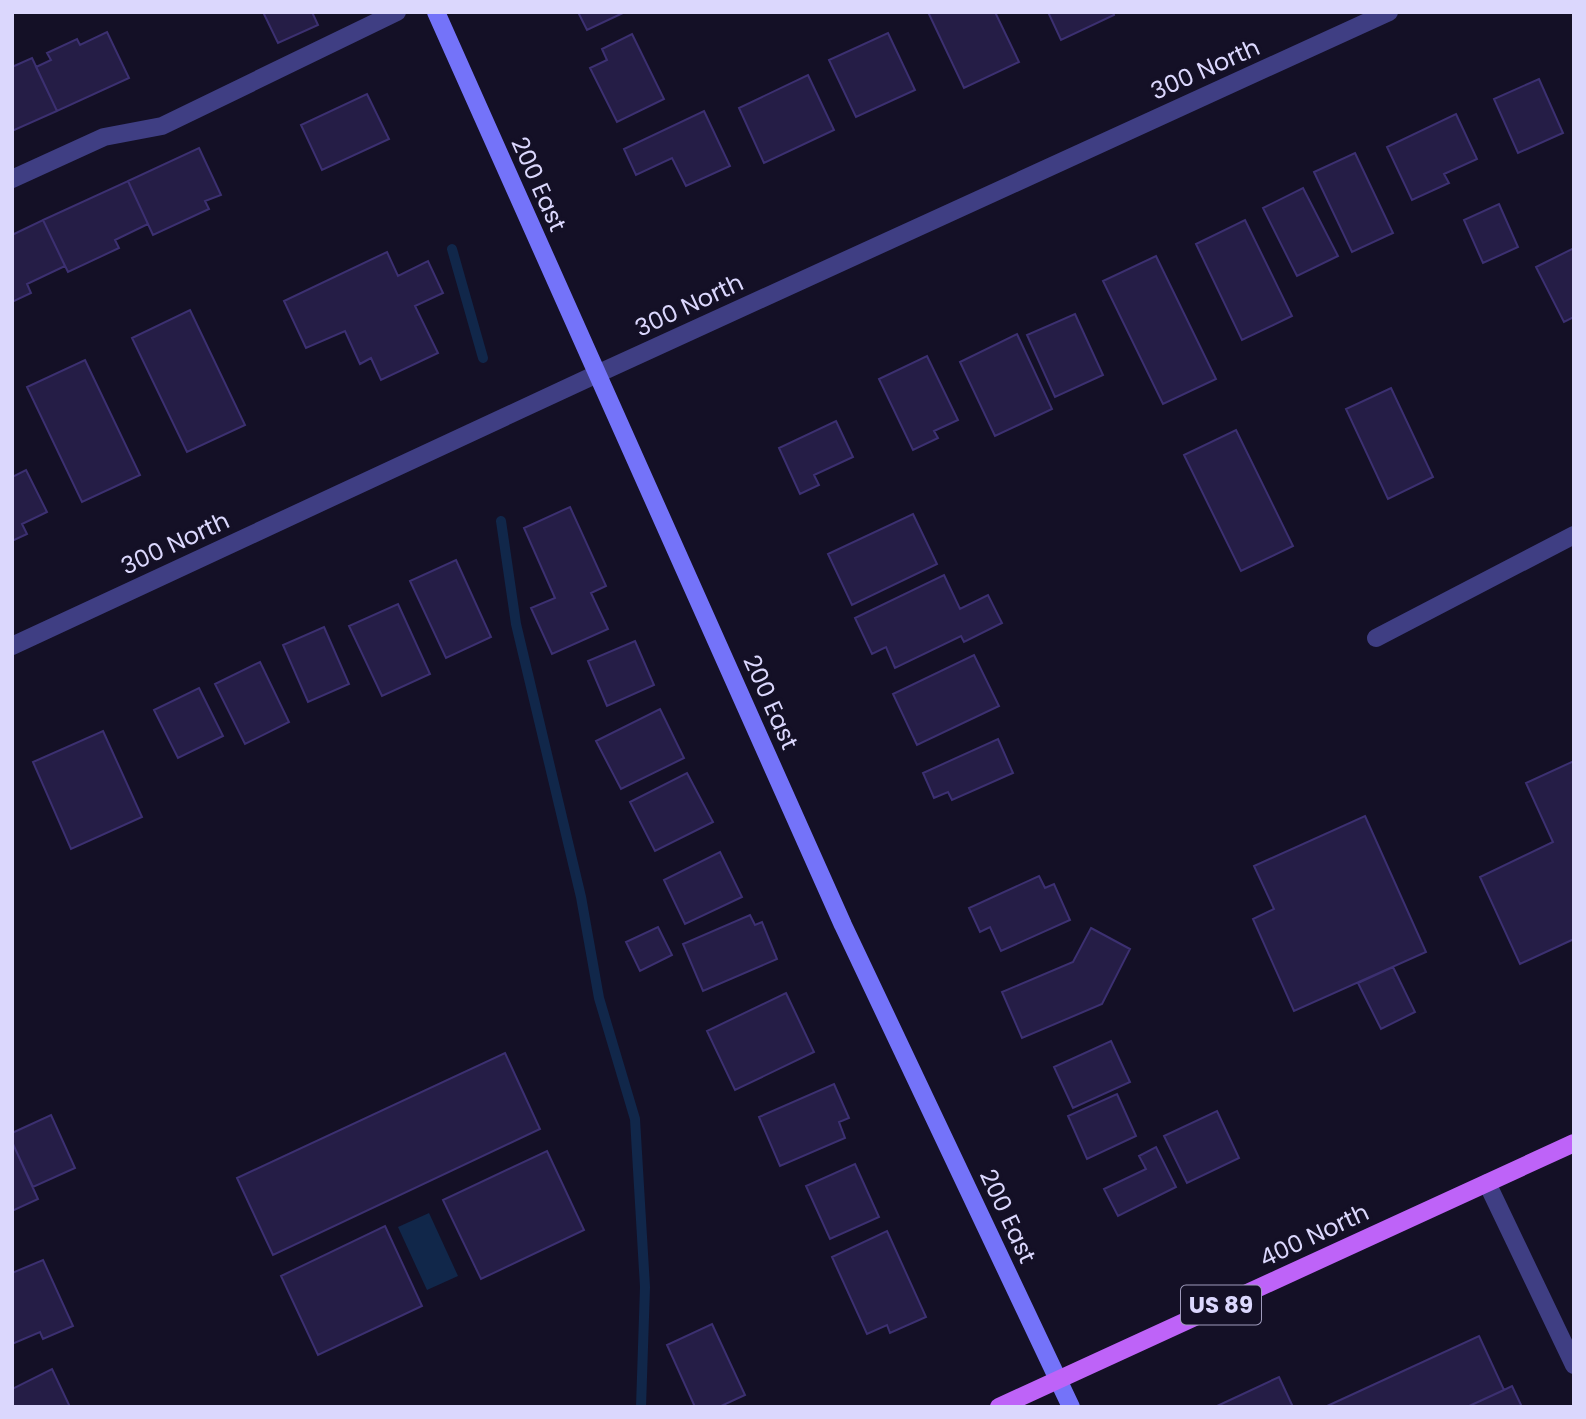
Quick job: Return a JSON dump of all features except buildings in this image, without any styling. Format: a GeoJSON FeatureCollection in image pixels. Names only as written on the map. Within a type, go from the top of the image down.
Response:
{"type":"FeatureCollection","features":[{"type":"Feature","properties":{"kind":"main road","name":"400 North"},"geometry":{"type":"LineString","coordinates":[[999,1407],[1574,1143]]}},
{"type":"Feature","properties":{"kind":"street"},"geometry":{"type":"LineString","coordinates":[[12,179],[104,137],[162,126],[397,12]]}},
{"type":"Feature","properties":{"kind":"street","name":"200 East"},"geometry":{"type":"LineString","coordinates":[[436,12],[838,912],[1071,1407]]}},
{"type":"Feature","properties":{"kind":"street","name":"300 North"},"geometry":{"type":"LineString","coordinates":[[12,646],[597,374],[1389,12]]}},
{"type":"Feature","properties":{"kind":"street"},"geometry":{"type":"LineString","coordinates":[[1376,638],[1574,536]]}},
{"type":"Feature","properties":{"kind":"street"},"geometry":{"type":"LineString","coordinates":[[1488,1183],[1574,1365]]}},
{"type":"Feature","properties":{"kind":"water"},"geometry":{"type":"Polygon","coordinates":[[[429,1213],[458,1276],[427,1290],[398,1227],[429,1213]]]}},
{"type":"Feature","properties":{"kind":"waterway"},"geometry":{"type":"LineString","coordinates":[[452,249],[483,358]]}},
{"type":"Feature","properties":{"kind":"waterway"},"geometry":{"type":"LineString","coordinates":[[501,521],[516,624],[581,897],[599,998],[635,1119],[645,1287],[641,1407]]}}]}
